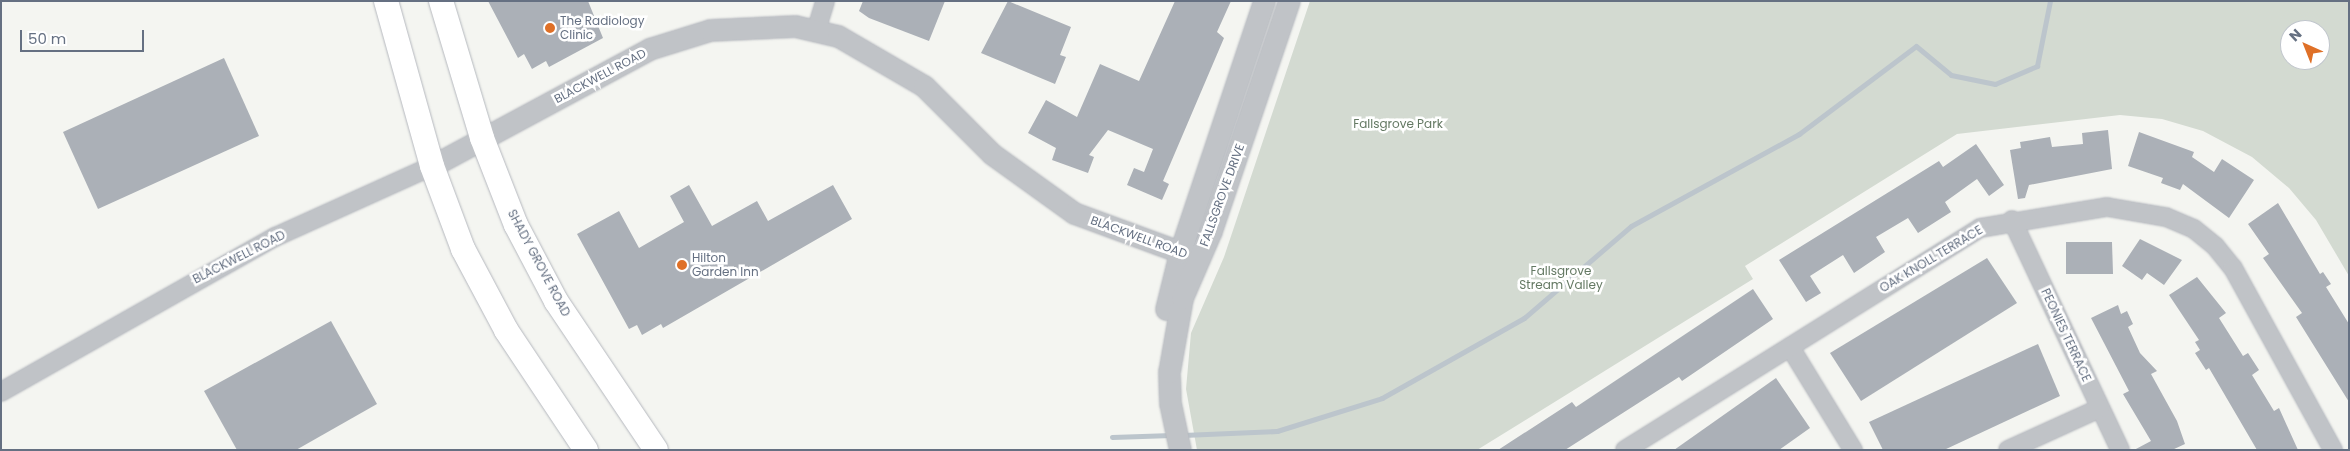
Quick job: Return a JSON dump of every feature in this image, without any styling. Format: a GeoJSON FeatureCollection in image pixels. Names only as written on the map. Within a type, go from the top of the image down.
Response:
{"type":"FeatureCollection","features":[{"type":"Feature","properties":{"kind":"main road"},"geometry":{"type":"LineString","coordinates":[[386,1],[432,166],[463,250],[506,330],[586,450]]}},
{"type":"Feature","properties":{"kind":"main road","name":"SHADY GROVE ROAD"},"geometry":{"type":"LineString","coordinates":[[441,1],[482,138],[516,226],[556,301],[656,450]]}},
{"type":"Feature","properties":{"kind":"street"},"geometry":{"type":"LineString","coordinates":[[816,31],[825,1]]}},
{"type":"Feature","properties":{"kind":"street","name":"FALLSGROVE DRIVE"},"geometry":{"type":"LineString","coordinates":[[1173,448],[1167,425],[1172,344],[1189,255],[1264,1]]}},
{"type":"Feature","properties":{"kind":"street","name":"FALLSGROVE DRIVE"},"geometry":{"type":"LineString","coordinates":[[1189,255],[1289,1]]}},
{"type":"Feature","properties":{"kind":"street","name":"BLACKWELL ROAD"},"geometry":{"type":"LineString","coordinates":[[1,392],[241,255],[432,166],[650,49],[710,30],[795,26],[838,36],[924,86],[992,154],[1074,213],[1189,255]]}},
{"type":"Feature","properties":{"kind":"street","name":"OAK KNOLL TERRACE"},"geometry":{"type":"LineString","coordinates":[[1625,450],[1643,445],[1790,346],[1980,228],[2012,220],[2107,207],[2166,217],[2194,229],[2233,268],[2333,450]]}},
{"type":"Feature","properties":{"kind":"street","name":"PEONIES TERRACE"},"geometry":{"type":"LineString","coordinates":[[2012,220],[2120,450]]}},
{"type":"Feature","properties":{"kind":"street"},"geometry":{"type":"LineString","coordinates":[[1790,346],[1853,450]]}},
{"type":"Feature","properties":{"kind":"street"},"geometry":{"type":"LineString","coordinates":[[2008,450],[2100,408]]}},
{"type":"Feature","properties":{"kind":"green space","name":"Fallsgrove Stream Valley"},"geometry":{"type":"Polygon","coordinates":[[[1310,1],[2349,1],[2349,276],[2316,220],[2289,188],[2252,157],[2203,131],[2162,119],[2120,115],[1957,134],[1745,266],[1753,279],[1477,450],[1197,450],[1186,389],[1191,333],[1224,257],[1310,1]]]}},
{"type":"Feature","properties":{"kind":"building","name":"The Radiology Clinic"},"geometry":{"type":"Polygon","coordinates":[[[488,1],[588,1],[603,38],[549,67],[546,61],[532,69],[524,54],[518,58],[488,1]]]}},
{"type":"Feature","properties":{"kind":"building"},"geometry":{"type":"Polygon","coordinates":[[[863,1],[945,1],[929,41],[869,18],[859,11],[863,1]]]}},
{"type":"Feature","properties":{"kind":"building"},"geometry":{"type":"Polygon","coordinates":[[[1008,1],[1071,27],[1060,55],[1066,57],[1055,84],[981,53],[1008,1]]]}},
{"type":"Feature","properties":{"kind":"building"},"geometry":{"type":"Polygon","coordinates":[[[1175,1],[1231,1],[1217,32],[1224,38],[1163,181],[1169,184],[1162,200],[1127,185],[1134,168],[1144,172],[1153,149],[1108,130],[1089,155],[1094,157],[1088,173],[1052,160],[1056,148],[1028,133],[1046,100],[1077,117],[1100,64],[1139,81],[1175,1]]]}},
{"type":"Feature","properties":{"kind":"building"},"geometry":{"type":"Polygon","coordinates":[[[224,58],[259,136],[98,209],[63,132],[224,58]]]}},
{"type":"Feature","properties":{"kind":"building"},"geometry":{"type":"Polygon","coordinates":[[[2108,130],[2112,169],[2029,185],[2025,198],[2018,199],[2010,150],[2021,148],[2020,142],[2050,137],[2052,147],[2083,144],[2082,133],[2108,130]]]}},
{"type":"Feature","properties":{"kind":"building"},"geometry":{"type":"Polygon","coordinates":[[[2139,132],[2194,152],[2192,157],[2214,172],[2222,159],[2254,180],[2229,218],[2183,184],[2180,190],[2161,183],[2163,178],[2128,166],[2139,132]]]}},
{"type":"Feature","properties":{"kind":"building"},"geometry":{"type":"Polygon","coordinates":[[[1976,144],[2004,185],[1989,196],[1977,179],[1945,202],[1951,212],[1918,233],[1908,218],[1876,237],[1885,252],[1854,273],[1843,255],[1810,276],[1821,293],[1806,302],[1779,260],[1939,161],[1943,167],[1976,144]]]}},
{"type":"Feature","properties":{"kind":"building","name":"Hilton Garden Inn"},"geometry":{"type":"Polygon","coordinates":[[[689,185],[712,226],[757,201],[768,221],[833,185],[852,219],[663,328],[661,324],[642,335],[637,325],[629,329],[577,234],[619,211],[639,248],[684,222],[670,196],[689,185]]]}},
{"type":"Feature","properties":{"kind":"building"},"geometry":{"type":"Polygon","coordinates":[[[2278,203],[2320,274],[2323,272],[2331,284],[2326,287],[2349,324],[2349,402],[2296,317],[2302,313],[2263,258],[2269,254],[2248,224],[2278,203]]]}},
{"type":"Feature","properties":{"kind":"building"},"geometry":{"type":"Polygon","coordinates":[[[2140,239],[2182,260],[2164,285],[2147,273],[2142,280],[2122,266],[2140,239]]]}},
{"type":"Feature","properties":{"kind":"building"},"geometry":{"type":"Polygon","coordinates":[[[2066,242],[2112,242],[2113,274],[2066,274],[2066,242]]]}},
{"type":"Feature","properties":{"kind":"building"},"geometry":{"type":"Polygon","coordinates":[[[1987,258],[2017,303],[1861,401],[1830,353],[1987,258]]]}},
{"type":"Feature","properties":{"kind":"building"},"geometry":{"type":"Polygon","coordinates":[[[2197,277],[2226,313],[2219,318],[2243,356],[2248,353],[2259,370],[2252,375],[2274,411],[2279,408],[2298,450],[2257,450],[2209,368],[2206,370],[2195,353],[2200,350],[2195,342],[2199,340],[2169,295],[2197,277]]]}},
{"type":"Feature","properties":{"kind":"building"},"geometry":{"type":"Polygon","coordinates":[[[1753,289],[1773,319],[1682,381],[1679,377],[1565,450],[1498,450],[1572,402],[1576,407],[1753,289]]]}},
{"type":"Feature","properties":{"kind":"building"},"geometry":{"type":"Polygon","coordinates":[[[2118,305],[2121,314],[2127,311],[2133,324],[2128,327],[2140,353],[2157,371],[2151,374],[2177,421],[2185,444],[2172,450],[2134,450],[2151,441],[2123,394],[2129,391],[2091,318],[2118,305]]]}},
{"type":"Feature","properties":{"kind":"building"},"geometry":{"type":"Polygon","coordinates":[[[331,321],[377,404],[296,450],[237,450],[204,391],[331,321]]]}},
{"type":"Feature","properties":{"kind":"building"},"geometry":{"type":"Polygon","coordinates":[[[2038,344],[2060,396],[1944,450],[1883,450],[1869,422],[2038,344]]]}},
{"type":"Feature","properties":{"kind":"building"},"geometry":{"type":"Polygon","coordinates":[[[1776,378],[1810,428],[1779,450],[1674,450],[1776,378]]]}},
{"type":"Feature","properties":{"kind":"waterway"},"geometry":{"type":"LineString","coordinates":[[1183,435],[1277,431],[1382,398],[1524,318],[1631,226],[1799,134],[1916,46],[1951,75],[1995,84],[2037,66],[2050,1]]}},
{"type":"Feature","properties":{"kind":"waterway"},"geometry":{"type":"LineString","coordinates":[[1112,437],[1172,435]]}},
{"type":"Feature","properties":{"kind":"place","name":"The Radiology Clinic"},"geometry":{"type":"Point","coordinates":[550,28]}},
{"type":"Feature","properties":{"kind":"place","name":"Hilton Garden Inn"},"geometry":{"type":"Point","coordinates":[682,265]}},
{"type":"Feature","properties":{"kind":"park label","name":"Fallsgrove Park"},"geometry":{"type":"Point","coordinates":[1398,124]}}]}
